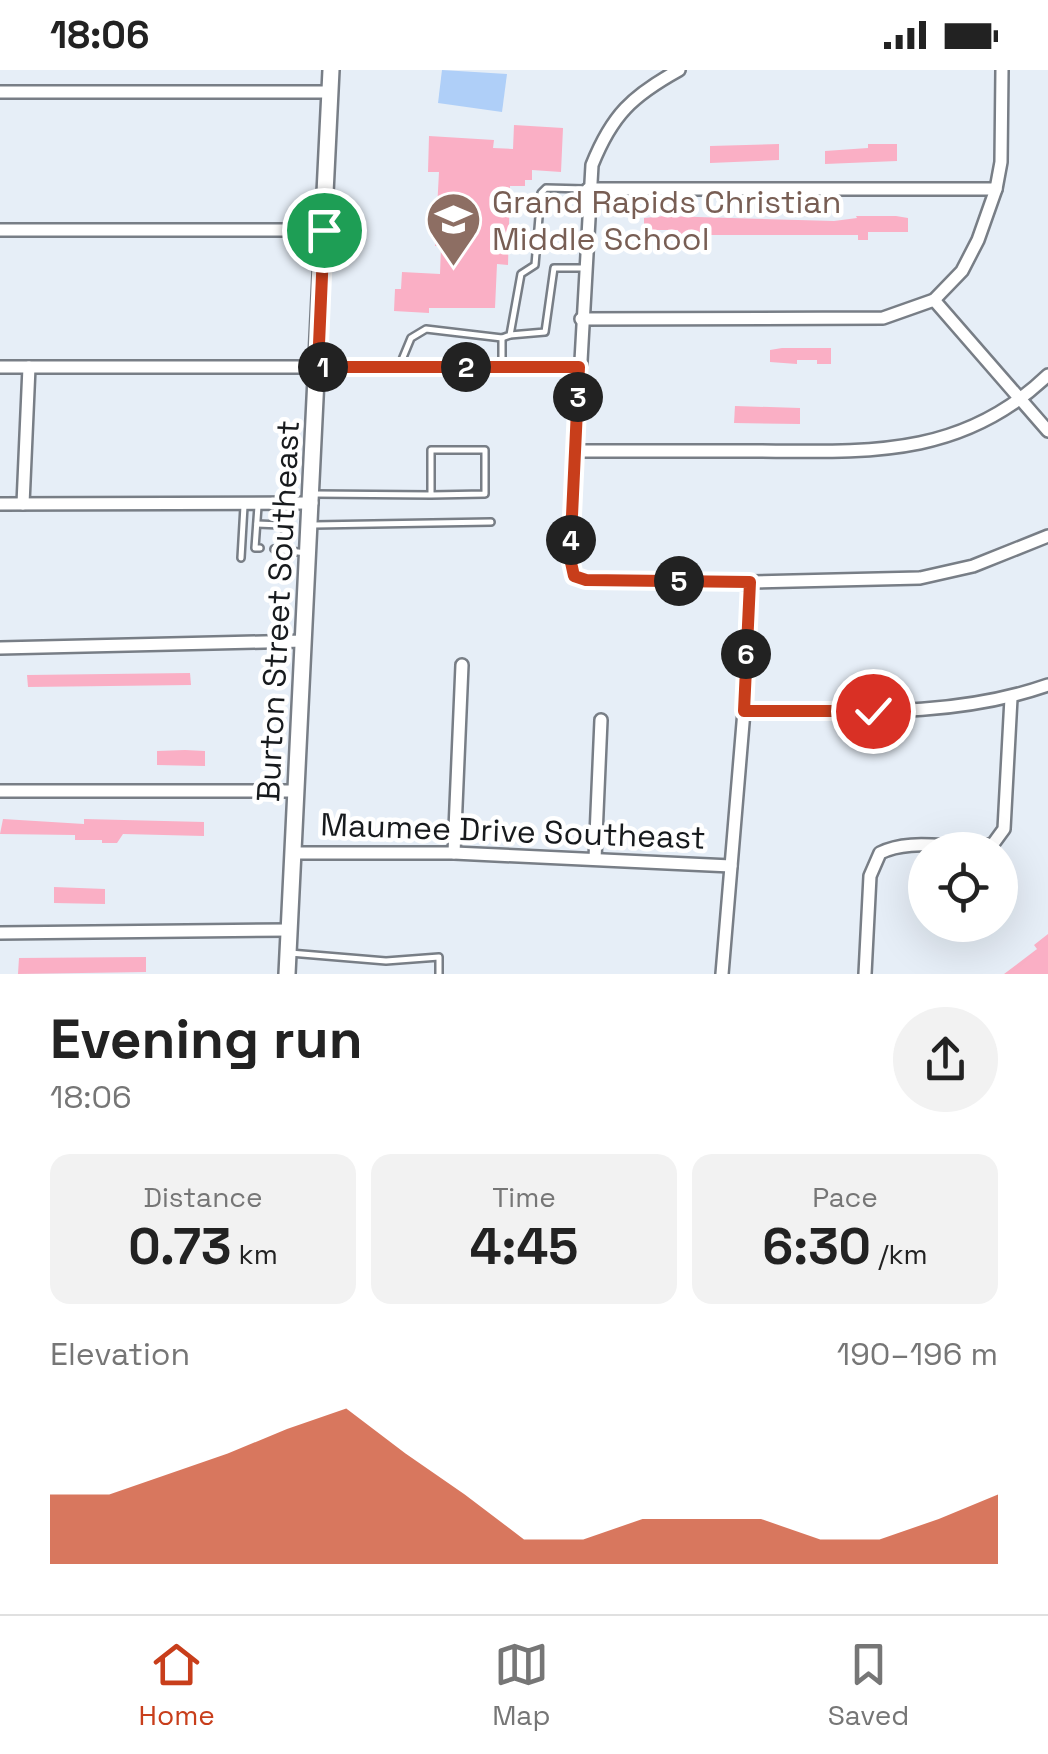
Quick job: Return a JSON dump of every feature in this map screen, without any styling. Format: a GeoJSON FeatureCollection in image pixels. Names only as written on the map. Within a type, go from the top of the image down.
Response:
{"type":"FeatureCollection","features":[{"type":"Feature","properties":{"kind":"main road","name":"Burton Street Southeast"},"geometry":{"type":"LineString","coordinates":[[288,974],[331,70]]}},
{"type":"Feature","properties":{"kind":"street"},"geometry":{"type":"LineString","coordinates":[[679,70],[644,89],[613,121],[592,165],[570,558],[574,576],[586,580],[750,582],[920,578],[973,566],[1048,536]]}},
{"type":"Feature","properties":{"kind":"street"},"geometry":{"type":"LineString","coordinates":[[581,319],[884,318],[934,300],[962,270],[978,240],[996,188],[1002,70]]}},
{"type":"Feature","properties":{"kind":"street"},"geometry":{"type":"LineString","coordinates":[[1,90],[330,92]]}},
{"type":"Feature","properties":{"kind":"street"},"geometry":{"type":"LineString","coordinates":[[588,188],[996,188]]}},
{"type":"Feature","properties":{"kind":"street"},"geometry":{"type":"LineString","coordinates":[[0,230],[324,230]]}},
{"type":"Feature","properties":{"kind":"street"},"geometry":{"type":"LineString","coordinates":[[934,300],[1048,431]]}},
{"type":"Feature","properties":{"kind":"street"},"geometry":{"type":"LineString","coordinates":[[0,367],[579,367]]}},
{"type":"Feature","properties":{"kind":"street"},"geometry":{"type":"LineString","coordinates":[[23,504],[28,367]]}},
{"type":"Feature","properties":{"kind":"street"},"geometry":{"type":"LineString","coordinates":[[576,451],[884,450],[926,444],[964,431],[1019,399],[1048,375]]}},
{"type":"Feature","properties":{"kind":"street"},"geometry":{"type":"LineString","coordinates":[[0,504],[258,504],[312,499]]}},
{"type":"Feature","properties":{"kind":"street"},"geometry":{"type":"LineString","coordinates":[[722,974],[744,711],[750,582]]}},
{"type":"Feature","properties":{"kind":"street"},"geometry":{"type":"LineString","coordinates":[[0,648],[304,641]]}},
{"type":"Feature","properties":{"kind":"street"},"geometry":{"type":"LineString","coordinates":[[454,852],[462,665]]}},
{"type":"Feature","properties":{"kind":"street"},"geometry":{"type":"LineString","coordinates":[[744,711],[873,711],[980,704],[1048,685]]}},
{"type":"Feature","properties":{"kind":"street"},"geometry":{"type":"LineString","coordinates":[[865,974],[870,876],[880,854],[903,845],[971,849],[993,844],[1004,830],[1010,698]]}},
{"type":"Feature","properties":{"kind":"street"},"geometry":{"type":"LineString","coordinates":[[594,859],[601,720]]}},
{"type":"Feature","properties":{"kind":"street"},"geometry":{"type":"LineString","coordinates":[[0,790],[296,791]]}},
{"type":"Feature","properties":{"kind":"street","name":"Maumee Drive Southeast"},"geometry":{"type":"LineString","coordinates":[[293,853],[454,852],[731,866]]}},
{"type":"Feature","properties":{"kind":"street"},"geometry":{"type":"LineString","coordinates":[[0,932],[290,930]]}},
{"type":"Feature","properties":{"kind":"lane"},"geometry":{"type":"LineString","coordinates":[[510,335],[521,274],[536,265],[541,193],[546,188],[588,188]]}},
{"type":"Feature","properties":{"kind":"lane"},"geometry":{"type":"LineString","coordinates":[[399,367],[411,338],[426,329],[502,338],[522,332],[545,332],[554,268],[584,268]]}},
{"type":"Feature","properties":{"kind":"lane"},"geometry":{"type":"LineString","coordinates":[[502,338],[502,367]]}},
{"type":"Feature","properties":{"kind":"lane"},"geometry":{"type":"LineString","coordinates":[[312,499],[431,496],[485,494],[485,450],[431,450],[431,496]]}},
{"type":"Feature","properties":{"kind":"lane"},"geometry":{"type":"LineString","coordinates":[[241,558],[244,503]]}},
{"type":"Feature","properties":{"kind":"lane"},"geometry":{"type":"LineString","coordinates":[[258,504],[258,548]]}},
{"type":"Feature","properties":{"kind":"lane"},"geometry":{"type":"LineString","coordinates":[[310,525],[492,522]]}},
{"type":"Feature","properties":{"kind":"lane"},"geometry":{"type":"LineString","coordinates":[[257,524],[281,525],[285,529],[284,550]]}},
{"type":"Feature","properties":{"kind":"lane"},"geometry":{"type":"LineString","coordinates":[[274,550],[309,553]]}},
{"type":"Feature","properties":{"kind":"lane"},"geometry":{"type":"LineString","coordinates":[[288,953],[386,961],[439,957],[440,974]]}},
{"type":"Feature","properties":{"kind":"shaded area"},"geometry":{"type":"Polygon","coordinates":[[[442,70],[507,74],[502,112],[438,103],[442,70]]]}},
{"type":"Feature","properties":{"kind":"building"},"geometry":{"type":"Polygon","coordinates":[[[514,125],[563,128],[561,172],[532,170],[532,180],[525,180],[525,186],[510,186],[508,265],[497,264],[495,308],[429,308],[429,313],[394,311],[395,289],[401,289],[402,272],[440,274],[441,246],[435,246],[439,172],[428,172],[429,136],[494,140],[493,148],[513,149],[514,125]]]}},
{"type":"Feature","properties":{"kind":"building"},"geometry":{"type":"Polygon","coordinates":[[[779,144],[779,160],[710,163],[710,146],[779,144]]]}},
{"type":"Feature","properties":{"kind":"building"},"geometry":{"type":"Polygon","coordinates":[[[868,144],[897,144],[897,161],[825,164],[825,151],[868,148],[868,144]]]}},
{"type":"Feature","properties":{"kind":"building"},"geometry":{"type":"Polygon","coordinates":[[[856,216],[896,216],[908,218],[908,232],[868,232],[868,240],[858,240],[858,235],[678,235],[678,230],[644,230],[644,218],[834,221],[856,216]]]}},
{"type":"Feature","properties":{"kind":"building"},"geometry":{"type":"Polygon","coordinates":[[[831,348],[831,364],[817,364],[817,360],[797,360],[797,364],[770,362],[770,350],[831,348]]]}},
{"type":"Feature","properties":{"kind":"building"},"geometry":{"type":"Polygon","coordinates":[[[735,406],[800,408],[800,424],[734,423],[735,406]]]}},
{"type":"Feature","properties":{"kind":"building"},"geometry":{"type":"Polygon","coordinates":[[[190,673],[191,685],[28,687],[27,675],[190,673]]]}},
{"type":"Feature","properties":{"kind":"building"},"geometry":{"type":"Polygon","coordinates":[[[157,751],[205,751],[205,766],[157,765],[157,751]]]}},
{"type":"Feature","properties":{"kind":"building"},"geometry":{"type":"Polygon","coordinates":[[[3,819],[84,824],[84,819],[204,822],[204,836],[123,834],[117,843],[102,843],[75,840],[75,835],[0,834],[3,819]]]}},
{"type":"Feature","properties":{"kind":"building"},"geometry":{"type":"Polygon","coordinates":[[[54,887],[105,889],[105,904],[54,903],[54,887]]]}},
{"type":"Feature","properties":{"kind":"building"},"geometry":{"type":"Polygon","coordinates":[[[1048,934],[1048,974],[1004,974],[1037,949],[1034,945],[1048,934]]]}},
{"type":"Feature","properties":{"kind":"building"},"geometry":{"type":"Polygon","coordinates":[[[146,957],[146,972],[18,974],[19,958],[146,957]]]}},
{"type":"Feature","properties":{"kind":"place","name":"Grand Rapids Christian Middle School"},"geometry":{"type":"Point","coordinates":[453,269]}},
{"type":"Feature","properties":{"kind":"route"},"geometry":{"type":"LineString","coordinates":[[324,230],[318,367],[579,367],[570,558],[574,576],[586,580],[750,582],[744,711],[873,711]]}}]}
